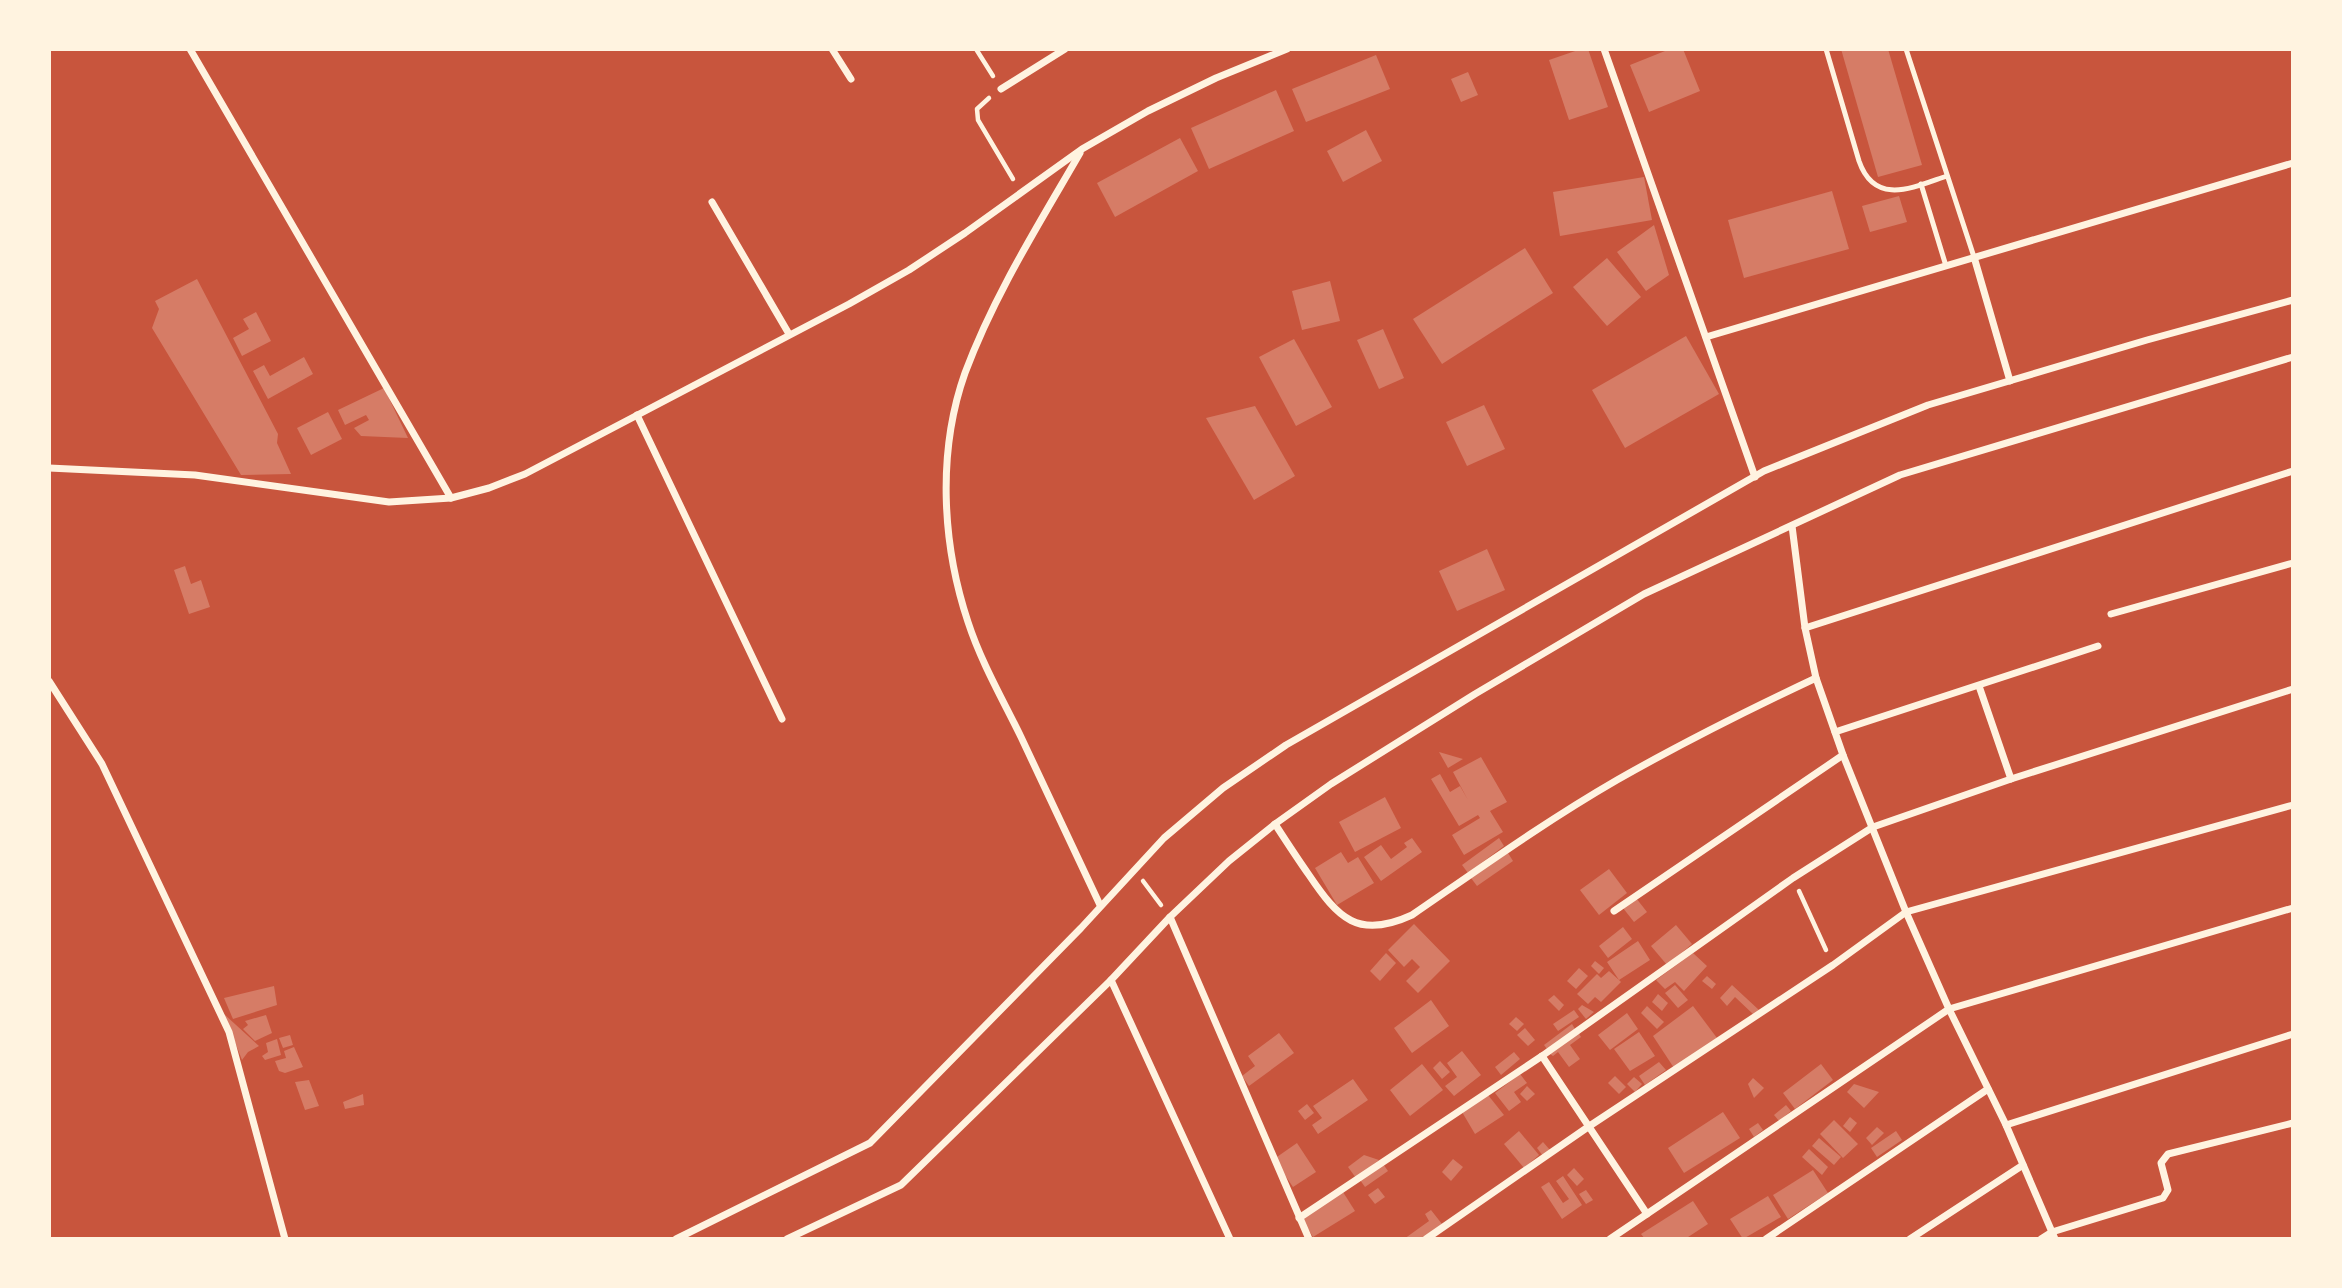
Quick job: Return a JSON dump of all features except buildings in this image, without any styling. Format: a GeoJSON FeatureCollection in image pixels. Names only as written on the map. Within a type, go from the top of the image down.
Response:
{"type":"FeatureCollection","features":[{"type":"Feature","properties":{"kind":"street"},"geometry":{"type":"LineString","coordinates":[[190,49],[451,498]]}},
{"type":"Feature","properties":{"kind":"street"},"geometry":{"type":"LineString","coordinates":[[832,49],[851,79]]}},
{"type":"Feature","properties":{"kind":"street"},"geometry":{"type":"LineString","coordinates":[[1001,89],[1065,49]]}},
{"type":"Feature","properties":{"kind":"street"},"geometry":{"type":"LineString","coordinates":[[49,468],[195,475],[389,502],[451,498],[489,488],[525,474],[909,270],[1082,149],[1148,111],[1216,78],[1287,49]]}},
{"type":"Feature","properties":{"kind":"street"},"geometry":{"type":"LineString","coordinates":[[1604,49],[1755,477]]}},
{"type":"Feature","properties":{"kind":"street"},"geometry":{"type":"LineString","coordinates":[[1082,149],[1000,295],[964,375],[950,437],[946,500],[952,563],[968,624],[1100,905]]}},
{"type":"Feature","properties":{"kind":"street"},"geometry":{"type":"LineString","coordinates":[[1706,337],[2293,163]]}},
{"type":"Feature","properties":{"kind":"street"},"geometry":{"type":"LineString","coordinates":[[712,202],[789,334]]}},
{"type":"Feature","properties":{"kind":"street"},"geometry":{"type":"LineString","coordinates":[[1974,257],[2010,381]]}},
{"type":"Feature","properties":{"kind":"street"},"geometry":{"type":"LineString","coordinates":[[676,1239],[870,1143],[1081,928],[1164,838],[1223,788],[1286,745],[1755,477],[1928,405],[2293,300]]}},
{"type":"Feature","properties":{"kind":"street"},"geometry":{"type":"LineString","coordinates":[[787,1239],[901,1185],[1111,980],[1170,917],[1229,861],[1275,824],[1342,777],[1475,694],[1644,594],[1900,475],[2293,357]]}},
{"type":"Feature","properties":{"kind":"street"},"geometry":{"type":"LineString","coordinates":[[637,415],[782,719]]}},
{"type":"Feature","properties":{"kind":"street"},"geometry":{"type":"LineString","coordinates":[[1805,628],[2293,471]]}},
{"type":"Feature","properties":{"kind":"street"},"geometry":{"type":"LineString","coordinates":[[1792,526],[1805,628],[1816,678],[1843,755],[1906,912],[1949,1009],[2006,1125],[2053,1235]]}},
{"type":"Feature","properties":{"kind":"street"},"geometry":{"type":"LineString","coordinates":[[2111,614],[2293,563]]}},
{"type":"Feature","properties":{"kind":"street"},"geometry":{"type":"LineString","coordinates":[[1835,732],[2098,646]]}},
{"type":"Feature","properties":{"kind":"street"},"geometry":{"type":"LineString","coordinates":[[1275,824],[1336,911],[1353,922],[1373,926],[1393,924],[1412,915],[1516,843],[1615,781],[1717,725],[1816,678]]}},
{"type":"Feature","properties":{"kind":"street"},"geometry":{"type":"LineString","coordinates":[[49,681],[102,764],[229,1032],[285,1239]]}},
{"type":"Feature","properties":{"kind":"street"},"geometry":{"type":"LineString","coordinates":[[1979,686],[2011,779]]}},
{"type":"Feature","properties":{"kind":"street"},"geometry":{"type":"LineString","coordinates":[[1299,1218],[1542,1056],[1793,877],[1873,827],[2011,779],[2293,689]]}},
{"type":"Feature","properties":{"kind":"street"},"geometry":{"type":"LineString","coordinates":[[1614,911],[1843,755]]}},
{"type":"Feature","properties":{"kind":"street"},"geometry":{"type":"LineString","coordinates":[[1426,1239],[1588,1127],[1833,965],[1906,912],[2293,805]]}},
{"type":"Feature","properties":{"kind":"street"},"geometry":{"type":"LineString","coordinates":[[1610,1239],[1949,1009],[2293,908]]}},
{"type":"Feature","properties":{"kind":"street"},"geometry":{"type":"LineString","coordinates":[[1170,917],[1309,1239]]}},
{"type":"Feature","properties":{"kind":"street"},"geometry":{"type":"LineString","coordinates":[[1111,980],[1230,1239]]}},
{"type":"Feature","properties":{"kind":"street"},"geometry":{"type":"LineString","coordinates":[[2006,1125],[2293,1034]]}},
{"type":"Feature","properties":{"kind":"street"},"geometry":{"type":"LineString","coordinates":[[1542,1056],[1647,1214]]}},
{"type":"Feature","properties":{"kind":"street"},"geometry":{"type":"LineString","coordinates":[[1766,1239],[1988,1089]]}},
{"type":"Feature","properties":{"kind":"street"},"geometry":{"type":"LineString","coordinates":[[2041,1239],[2163,1198],[2168,1190],[2161,1163],[2168,1154],[2293,1123]]}},
{"type":"Feature","properties":{"kind":"street"},"geometry":{"type":"LineString","coordinates":[[1910,1239],[2023,1165]]}},
{"type":"Feature","properties":{"kind":"lane"},"geometry":{"type":"LineString","coordinates":[[1826,49],[1859,161],[1867,178],[1892,191],[1901,191],[1947,176]]}},
{"type":"Feature","properties":{"kind":"lane"},"geometry":{"type":"LineString","coordinates":[[1906,49],[1974,257]]}},
{"type":"Feature","properties":{"kind":"lane"},"geometry":{"type":"LineString","coordinates":[[1921,184],[1946,266]]}},
{"type":"Feature","properties":{"kind":"path"},"geometry":{"type":"LineString","coordinates":[[976,49],[1001,89],[982,102],[977,109],[978,120],[1020,192]]}},
{"type":"Feature","properties":{"kind":"path"},"geometry":{"type":"LineString","coordinates":[[1134,869],[1170,917]]}},
{"type":"Feature","properties":{"kind":"path"},"geometry":{"type":"LineString","coordinates":[[1793,877],[1833,965]]}}]}
